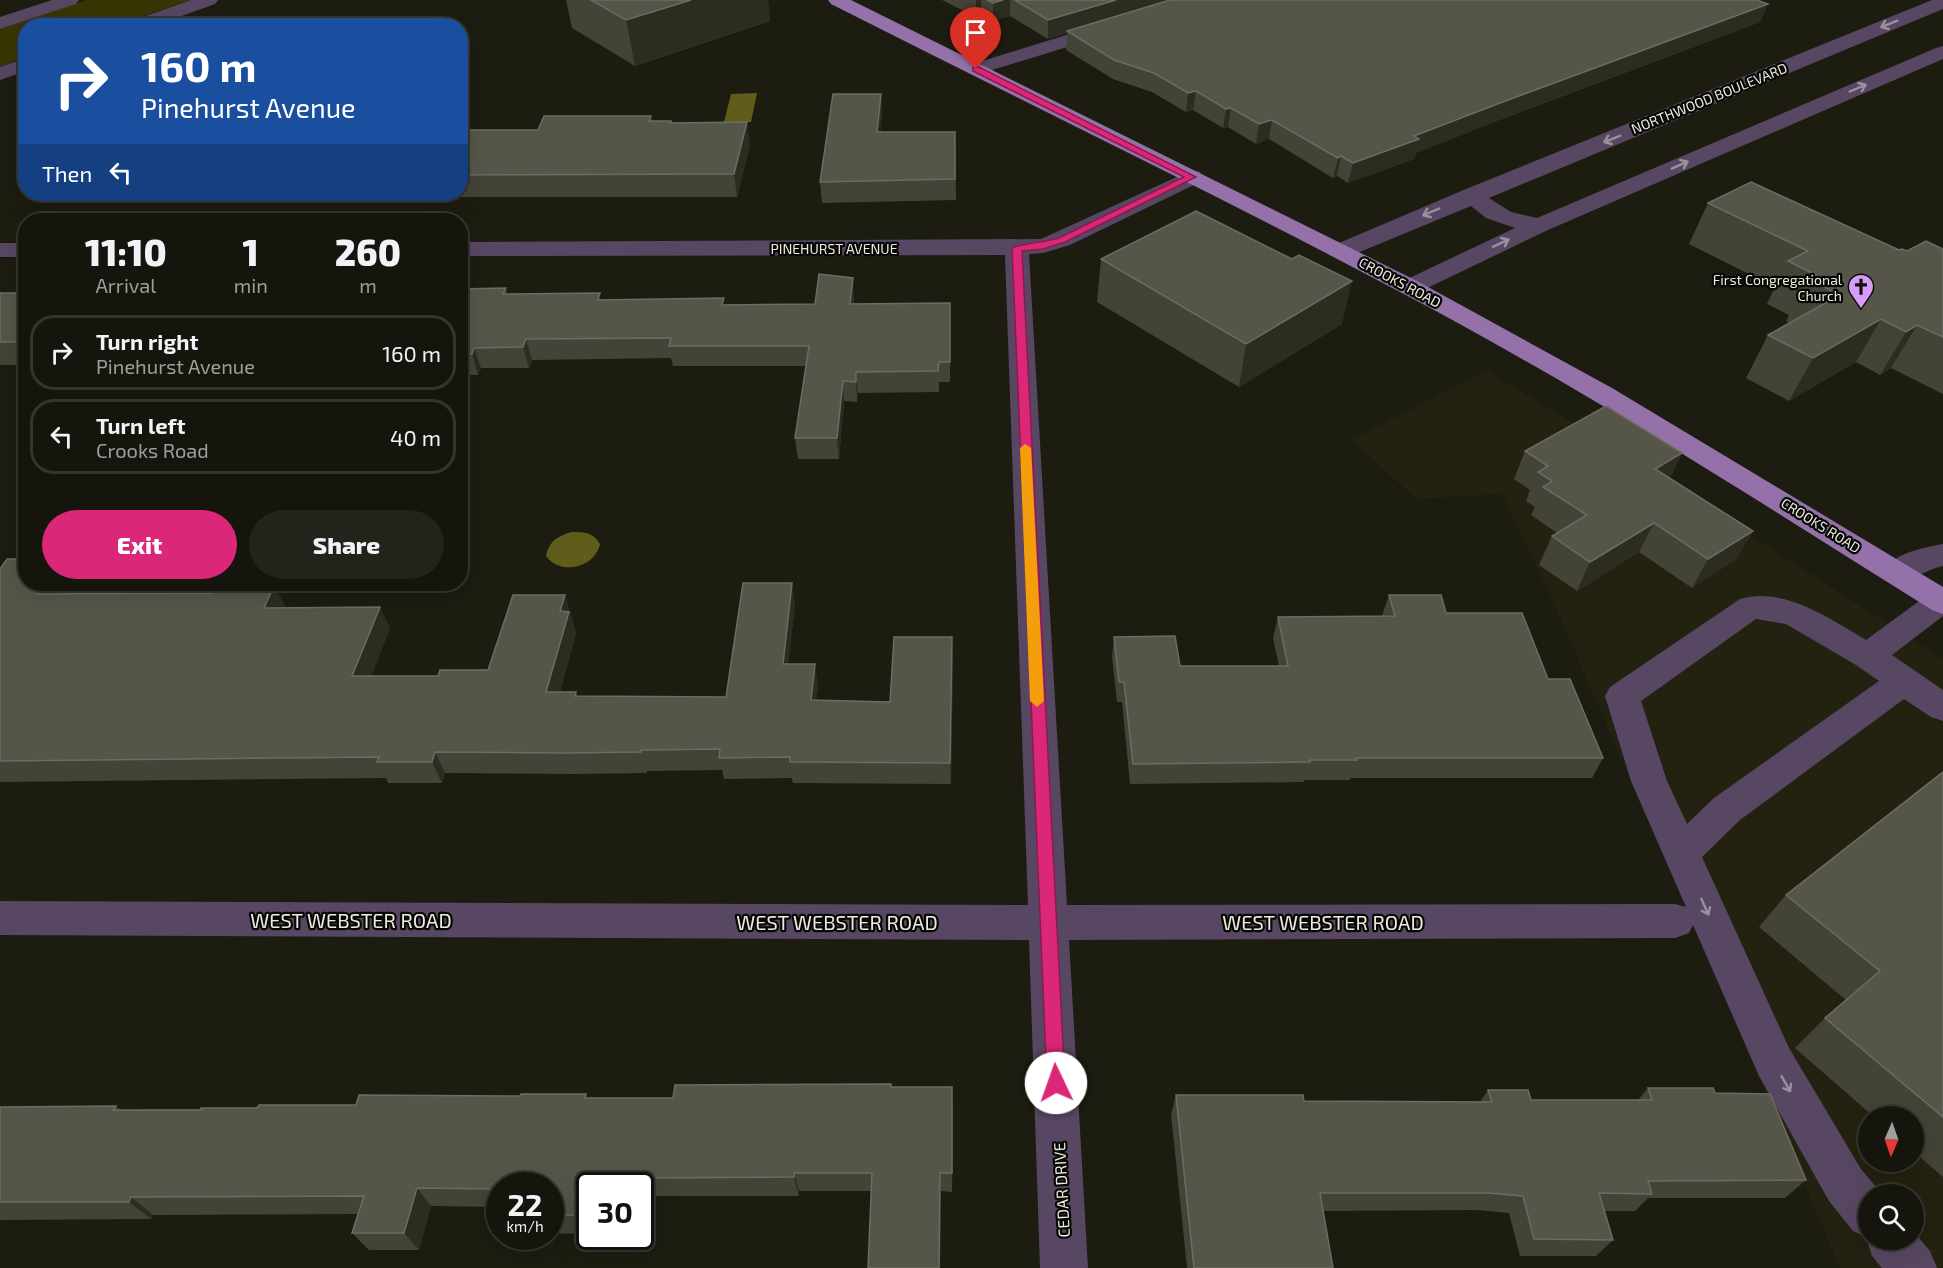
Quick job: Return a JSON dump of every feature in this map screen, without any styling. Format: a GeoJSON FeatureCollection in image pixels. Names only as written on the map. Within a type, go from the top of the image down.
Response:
{"type":"FeatureCollection","features":[{"type":"Feature","properties":{"kind":"main road","name":"CROOKS ROAD"},"geometry":{"type":"LineString","coordinates":[[837,0],[1410,286],[1602,394],[1942,601]]}},
{"type":"Feature","properties":{"kind":"street"},"geometry":{"type":"LineString","coordinates":[[0,23],[70,0]]}},
{"type":"Feature","properties":{"kind":"street"},"geometry":{"type":"LineString","coordinates":[[158,18],[209,0]]}},
{"type":"Feature","properties":{"kind":"street","name":"NORTHWOOD BOULEVARD"},"geometry":{"type":"LineString","coordinates":[[1341,251],[1474,194],[1943,2]]}},
{"type":"Feature","properties":{"kind":"street"},"geometry":{"type":"LineString","coordinates":[[976,69],[1132,21]]}},
{"type":"Feature","properties":{"kind":"street"},"geometry":{"type":"LineString","coordinates":[[1410,286],[1540,225],[1943,52]]}},
{"type":"Feature","properties":{"kind":"street"},"geometry":{"type":"LineString","coordinates":[[0,74],[18,67]]}},
{"type":"Feature","properties":{"kind":"street","name":"PINEHURST AVENUE"},"geometry":{"type":"LineString","coordinates":[[468,249],[1017,248],[1043,246],[1062,240],[1192,177]]}},
{"type":"Feature","properties":{"kind":"street"},"geometry":{"type":"LineString","coordinates":[[1474,194],[1491,212],[1509,220],[1540,225]]}},
{"type":"Feature","properties":{"kind":"street","name":"CEDAR DRIVE"},"geometry":{"type":"LineString","coordinates":[[1017,248],[1064,1268]]}},
{"type":"Feature","properties":{"kind":"street"},"geometry":{"type":"LineString","coordinates":[[0,250],[18,250]]}},
{"type":"Feature","properties":{"kind":"street"},"geometry":{"type":"LineString","coordinates":[[1897,573],[1922,559],[1943,555]]}},
{"type":"Feature","properties":{"kind":"street"},"geometry":{"type":"LineString","coordinates":[[1868,656],[1942,601]]}},
{"type":"Feature","properties":{"kind":"street"},"geometry":{"type":"LineString","coordinates":[[1858,1201],[1845,1185],[1773,1062],[1649,781],[1622,696],[1751,607],[1793,613],[1868,656],[1943,708]]}},
{"type":"Feature","properties":{"kind":"street"},"geometry":{"type":"LineString","coordinates":[[1681,853],[1727,808],[1904,681]]}},
{"type":"Feature","properties":{"kind":"street","name":"WEST WEBSTER ROAD"},"geometry":{"type":"LineString","coordinates":[[0,918],[1048,923],[1675,921]]}},
{"type":"Feature","properties":{"kind":"street"},"geometry":{"type":"LineString","coordinates":[[1897,1250],[1913,1268]]}},
{"type":"Feature","properties":{"kind":"shaded area"},"geometry":{"type":"Polygon","coordinates":[[[87,0],[190,0],[137,18],[33,18],[87,0]]]}},
{"type":"Feature","properties":{"kind":"shaded area"},"geometry":{"type":"Polygon","coordinates":[[[18,23],[18,60],[0,67],[0,29],[18,23]]]}},
{"type":"Feature","properties":{"kind":"shaded area"},"geometry":{"type":"Polygon","coordinates":[[[757,93],[751,122],[724,122],[731,94],[757,93]]]}},
{"type":"Feature","properties":{"kind":"shaded area"},"geometry":{"type":"Polygon","coordinates":[[[1486,370],[1587,431],[1943,659],[1943,1268],[1840,1268],[1700,937],[1657,823],[1644,812],[1554,603],[1502,494],[1416,499],[1352,440],[1486,370]]]}},
{"type":"Feature","properties":{"kind":"shaded area"},"geometry":{"type":"Polygon","coordinates":[[[571,532],[588,534],[600,544],[597,552],[584,564],[560,566],[546,556],[547,551],[554,540],[571,532]]]}},
{"type":"Feature","properties":{"kind":"building"},"geometry":{"type":"Polygon","coordinates":[[[591,0],[691,0],[626,20],[591,0]]]}},
{"type":"Feature","properties":{"kind":"building"},"geometry":{"type":"Polygon","coordinates":[[[987,0],[1003,0],[993,3],[987,0]]]}},
{"type":"Feature","properties":{"kind":"building"},"geometry":{"type":"Polygon","coordinates":[[[1015,0],[1116,0],[1048,20],[1015,0]]]}},
{"type":"Feature","properties":{"kind":"building"},"geometry":{"type":"Polygon","coordinates":[[[1170,0],[1757,0],[1768,4],[1500,103],[1414,136],[1419,139],[1353,163],[1341,156],[1338,158],[1272,120],[1259,124],[1231,108],[1226,109],[1196,91],[1188,93],[1154,73],[1114,60],[1067,31],[1170,0]]]}},
{"type":"Feature","properties":{"kind":"building"},"geometry":{"type":"Polygon","coordinates":[[[833,94],[881,94],[877,132],[955,132],[955,179],[820,182],[833,94]]]}},
{"type":"Feature","properties":{"kind":"building"},"geometry":{"type":"Polygon","coordinates":[[[544,116],[651,116],[649,121],[671,121],[670,123],[747,122],[734,174],[468,175],[468,130],[538,130],[544,116]]]}},
{"type":"Feature","properties":{"kind":"building"},"geometry":{"type":"Polygon","coordinates":[[[1751,182],[1899,250],[1907,251],[1926,241],[1943,249],[1943,337],[1917,325],[1906,332],[1881,319],[1813,358],[1768,335],[1840,295],[1808,279],[1816,275],[1788,261],[1808,251],[1708,203],[1751,182]]]}},
{"type":"Feature","properties":{"kind":"building"},"geometry":{"type":"Polygon","coordinates":[[[1196,211],[1292,259],[1299,255],[1352,281],[1246,344],[1101,259],[1196,211]]]}},
{"type":"Feature","properties":{"kind":"building"},"geometry":{"type":"Polygon","coordinates":[[[819,274],[853,278],[850,304],[950,303],[950,362],[939,362],[938,371],[856,372],[856,382],[843,381],[837,438],[795,438],[809,346],[669,346],[671,338],[526,339],[523,347],[474,348],[472,354],[468,354],[468,289],[506,288],[503,294],[600,293],[598,300],[724,298],[722,305],[815,304],[819,274]]]}},
{"type":"Feature","properties":{"kind":"building"},"geometry":{"type":"Polygon","coordinates":[[[0,293],[18,293],[18,342],[0,342],[0,293]]]}},
{"type":"Feature","properties":{"kind":"building"},"geometry":{"type":"Polygon","coordinates":[[[1606,406],[1682,453],[1655,469],[1753,531],[1708,559],[1654,523],[1590,562],[1552,536],[1587,515],[1543,487],[1552,481],[1538,472],[1548,466],[1525,451],[1606,406]]]}},
{"type":"Feature","properties":{"kind":"building"},"geometry":{"type":"Polygon","coordinates":[[[7,559],[18,559],[18,591],[39,591],[37,594],[272,591],[264,608],[380,607],[352,676],[438,676],[440,670],[488,670],[513,595],[565,595],[560,611],[569,612],[546,692],[576,692],[575,696],[726,697],[743,583],[792,583],[783,664],[815,664],[811,700],[890,702],[894,637],[952,637],[950,763],[790,762],[790,757],[719,758],[720,749],[565,753],[435,752],[432,762],[377,762],[379,757],[0,761],[0,569],[7,559]]]}},
{"type":"Feature","properties":{"kind":"building"},"geometry":{"type":"Polygon","coordinates":[[[1389,595],[1441,595],[1446,613],[1522,613],[1548,679],[1570,679],[1603,758],[1356,758],[1357,760],[1310,760],[1310,762],[1133,764],[1124,682],[1119,682],[1114,637],[1175,636],[1180,666],[1288,666],[1278,617],[1395,616],[1389,595]]]}},
{"type":"Feature","properties":{"kind":"building"},"geometry":{"type":"Polygon","coordinates":[[[1943,772],[1943,1117],[1825,1018],[1880,971],[1786,895],[1943,772]]]}},
{"type":"Feature","properties":{"kind":"building"},"geometry":{"type":"Polygon","coordinates":[[[891,1084],[891,1087],[952,1087],[952,1173],[940,1173],[939,1268],[868,1268],[872,1173],[794,1173],[794,1177],[654,1178],[654,1172],[576,1172],[576,1215],[564,1215],[564,1172],[486,1172],[486,1189],[417,1188],[404,1233],[352,1233],[364,1196],[131,1197],[129,1202],[0,1202],[0,1107],[116,1106],[113,1110],[201,1110],[201,1108],[257,1108],[259,1105],[356,1105],[359,1095],[586,1094],[585,1098],[673,1098],[675,1085],[891,1084]]]}},
{"type":"Feature","properties":{"kind":"building"},"geometry":{"type":"Polygon","coordinates":[[[1648,1088],[1713,1088],[1715,1093],[1770,1094],[1806,1180],[1648,1181],[1652,1194],[1599,1193],[1613,1240],[1534,1239],[1523,1196],[1489,1193],[1320,1193],[1333,1268],[1194,1268],[1176,1095],[1303,1095],[1304,1101],[1492,1102],[1488,1090],[1528,1090],[1531,1100],[1652,1100],[1648,1088]]]}},
{"type":"Feature","properties":{"kind":"slow traffic"},"geometry":{"type":"LineString","coordinates":[[1025,448],[1037,701]]}},
{"type":"Feature","properties":{"kind":"place","name":"First Congregational Church"},"geometry":{"type":"Point","coordinates":[1861,310]}},
{"type":"Feature","properties":{"kind":"route"},"geometry":{"type":"LineString","coordinates":[[976,69],[1192,177],[1062,240],[1043,246],[1017,248],[1056,1083]]}}]}
